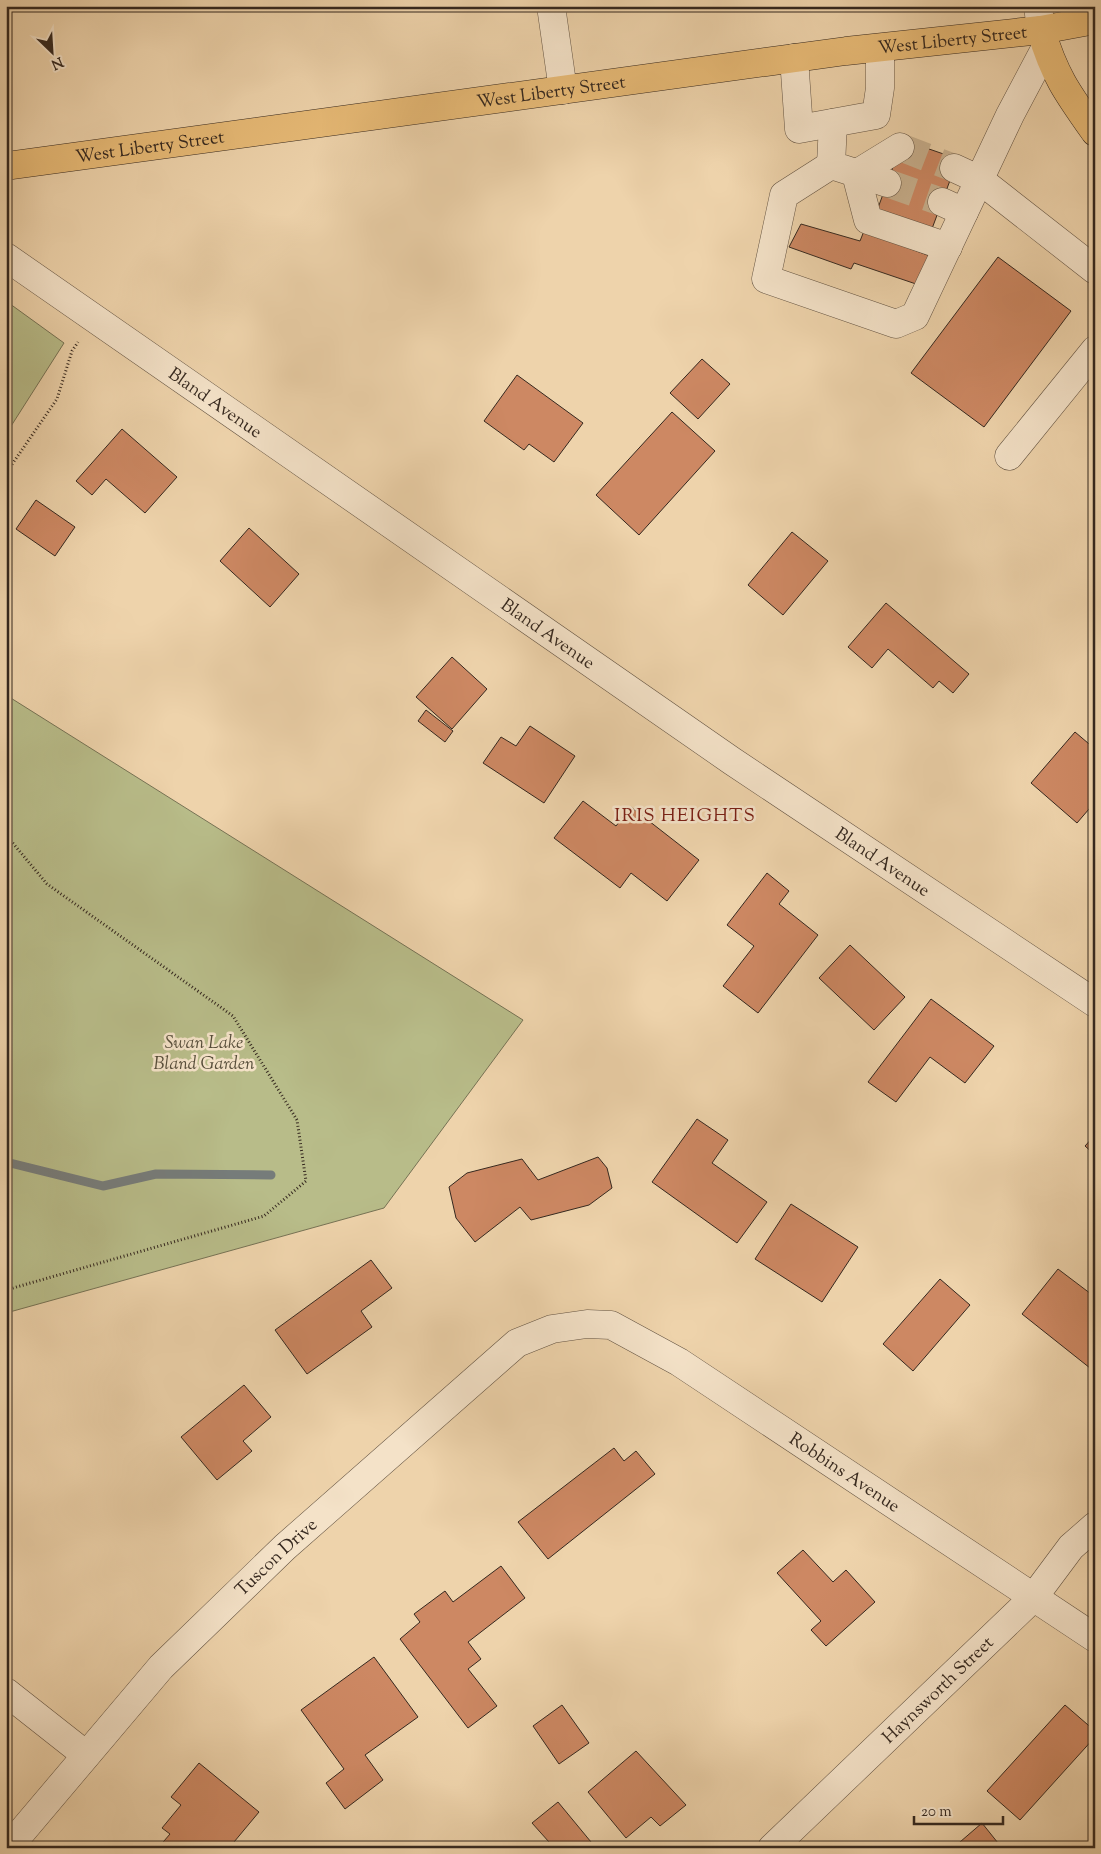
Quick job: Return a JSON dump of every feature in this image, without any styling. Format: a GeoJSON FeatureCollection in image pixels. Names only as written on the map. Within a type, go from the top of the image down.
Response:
{"type":"FeatureCollection","features":[{"type":"Feature","properties":{"kind":"main road","name":"West Liberty Street"},"geometry":{"type":"LineString","coordinates":[[6,166],[794,58],[1095,20]]}},
{"type":"Feature","properties":{"kind":"main road"},"geometry":{"type":"LineString","coordinates":[[1042,28],[1051,64],[1064,90],[1095,132]]}},
{"type":"Feature","properties":{"kind":"street"},"geometry":{"type":"LineString","coordinates":[[551,6],[562,90]]}},
{"type":"Feature","properties":{"kind":"street"},"geometry":{"type":"LineString","coordinates":[[900,147],[784,195],[766,279],[896,324],[915,316],[948,248],[953,207],[980,180],[1010,115],[1042,28]]}},
{"type":"Feature","properties":{"kind":"street"},"geometry":{"type":"LineString","coordinates":[[794,58],[799,129],[876,115],[880,88],[880,48]]}},
{"type":"Feature","properties":{"kind":"street"},"geometry":{"type":"LineString","coordinates":[[833,123],[843,170],[868,220],[948,248]]}},
{"type":"Feature","properties":{"kind":"street"},"geometry":{"type":"LineString","coordinates":[[954,168],[980,180],[1095,270]]}},
{"type":"Feature","properties":{"kind":"street"},"geometry":{"type":"LineString","coordinates":[[843,170],[887,183]]}},
{"type":"Feature","properties":{"kind":"street","name":"Bland Avenue"},"geometry":{"type":"LineString","coordinates":[[6,257],[732,761],[1095,1003]]}},
{"type":"Feature","properties":{"kind":"street"},"geometry":{"type":"LineString","coordinates":[[1009,456],[1095,350]]}},
{"type":"Feature","properties":{"kind":"street","name":"Robbins Avenue"},"geometry":{"type":"LineString","coordinates":[[587,1324],[612,1325],[679,1362],[1095,1638]]}},
{"type":"Feature","properties":{"kind":"street","name":"Tuscon Drive"},"geometry":{"type":"LineString","coordinates":[[8,1848],[161,1667],[285,1547],[517,1343],[552,1328],[587,1324]]}},
{"type":"Feature","properties":{"kind":"street","name":"Haynsworth Street"},"geometry":{"type":"LineString","coordinates":[[772,1848],[1033,1598],[1071,1547],[1095,1526]]}},
{"type":"Feature","properties":{"kind":"street"},"geometry":{"type":"LineString","coordinates":[[6,1692],[86,1755]]}},
{"type":"Feature","properties":{"kind":"path"},"geometry":{"type":"LineString","coordinates":[[6,473],[57,399],[72,351],[95,320]]}},
{"type":"Feature","properties":{"kind":"path"},"geometry":{"type":"LineString","coordinates":[[6,835],[48,884],[233,1016],[297,1120],[306,1181],[264,1216],[6,1290]]}},
{"type":"Feature","properties":{"kind":"green space"},"geometry":{"type":"Polygon","coordinates":[[[6,301],[64,343],[6,434],[6,301]]]}},
{"type":"Feature","properties":{"kind":"green space","name":"Swan Lake Bland Garden"},"geometry":{"type":"Polygon","coordinates":[[[6,695],[523,1020],[384,1208],[6,1313],[6,695]]]}},
{"type":"Feature","properties":{"kind":"building"},"geometry":{"type":"Polygon","coordinates":[[[903,140],[958,159],[930,234],[875,216],[903,140]]]}},
{"type":"Feature","properties":{"kind":"building"},"geometry":{"type":"Polygon","coordinates":[[[801,224],[860,241],[864,231],[930,256],[919,285],[854,263],[851,269],[789,247],[801,224]]]}},
{"type":"Feature","properties":{"kind":"building"},"geometry":{"type":"Polygon","coordinates":[[[998,257],[1071,311],[984,427],[911,373],[998,257]]]}},
{"type":"Feature","properties":{"kind":"building"},"geometry":{"type":"Polygon","coordinates":[[[702,359],[730,384],[698,419],[670,393],[702,359]]]}},
{"type":"Feature","properties":{"kind":"building"},"geometry":{"type":"Polygon","coordinates":[[[517,375],[583,423],[554,462],[529,444],[524,450],[484,421],[517,375]]]}},
{"type":"Feature","properties":{"kind":"building"},"geometry":{"type":"Polygon","coordinates":[[[672,412],[715,451],[639,535],[596,495],[672,412]]]}},
{"type":"Feature","properties":{"kind":"building"},"geometry":{"type":"Polygon","coordinates":[[[122,429],[177,477],[145,513],[106,479],[92,495],[76,481],[122,429]]]}},
{"type":"Feature","properties":{"kind":"building"},"geometry":{"type":"Polygon","coordinates":[[[36,500],[75,527],[55,556],[16,529],[36,500]]]}},
{"type":"Feature","properties":{"kind":"building"},"geometry":{"type":"Polygon","coordinates":[[[249,528],[299,574],[270,607],[220,561],[249,528]]]}},
{"type":"Feature","properties":{"kind":"building"},"geometry":{"type":"Polygon","coordinates":[[[792,532],[828,561],[783,615],[748,585],[792,532]]]}},
{"type":"Feature","properties":{"kind":"building"},"geometry":{"type":"Polygon","coordinates":[[[886,603],[969,674],[953,693],[939,681],[933,688],[888,649],[872,668],[848,647],[886,603]]]}},
{"type":"Feature","properties":{"kind":"building"},"geometry":{"type":"Polygon","coordinates":[[[452,657],[487,689],[452,729],[416,697],[452,657]]]}},
{"type":"Feature","properties":{"kind":"building"},"geometry":{"type":"Polygon","coordinates":[[[426,710],[453,731],[445,742],[418,721],[426,710]]]}},
{"type":"Feature","properties":{"kind":"building"},"geometry":{"type":"Polygon","coordinates":[[[530,726],[575,756],[544,803],[483,763],[501,737],[516,746],[530,726]]]}},
{"type":"Feature","properties":{"kind":"building"},"geometry":{"type":"Polygon","coordinates":[[[1075,732],[1095,749],[1095,802],[1077,823],[1031,783],[1075,732]]]}},
{"type":"Feature","properties":{"kind":"building"},"geometry":{"type":"Polygon","coordinates":[[[583,801],[616,826],[631,807],[699,860],[667,901],[631,873],[620,888],[554,838],[583,801]]]}},
{"type":"Feature","properties":{"kind":"building"},"geometry":{"type":"Polygon","coordinates":[[[767,873],[789,891],[779,904],[818,935],[758,1013],[723,986],[754,946],[727,925],[767,873]]]}},
{"type":"Feature","properties":{"kind":"building"},"geometry":{"type":"Polygon","coordinates":[[[850,945],[905,997],[874,1030],[819,978],[850,945]]]}},
{"type":"Feature","properties":{"kind":"building"},"geometry":{"type":"Polygon","coordinates":[[[931,999],[994,1046],[965,1083],[930,1057],[896,1102],[868,1082],[931,999]]]}},
{"type":"Feature","properties":{"kind":"building"},"geometry":{"type":"Polygon","coordinates":[[[697,1119],[728,1140],[712,1163],[767,1202],[737,1243],[652,1182],[697,1119]]]}},
{"type":"Feature","properties":{"kind":"building"},"geometry":{"type":"Polygon","coordinates":[[[1095,1135],[1095,1155],[1085,1146],[1095,1135]]]}},
{"type":"Feature","properties":{"kind":"building"},"geometry":{"type":"Polygon","coordinates":[[[598,1157],[607,1168],[612,1188],[589,1205],[531,1220],[520,1207],[475,1242],[456,1218],[449,1187],[467,1173],[522,1159],[538,1180],[598,1157]]]}},
{"type":"Feature","properties":{"kind":"building"},"geometry":{"type":"Polygon","coordinates":[[[791,1204],[858,1247],[822,1302],[755,1259],[791,1204]]]}},
{"type":"Feature","properties":{"kind":"building"},"geometry":{"type":"Polygon","coordinates":[[[371,1260],[392,1288],[361,1311],[372,1327],[307,1374],[275,1330],[371,1260]]]}},
{"type":"Feature","properties":{"kind":"building"},"geometry":{"type":"Polygon","coordinates":[[[1058,1269],[1095,1297],[1095,1372],[1022,1314],[1058,1269]]]}},
{"type":"Feature","properties":{"kind":"building"},"geometry":{"type":"Polygon","coordinates":[[[940,1279],[970,1305],[913,1371],[883,1344],[940,1279]]]}},
{"type":"Feature","properties":{"kind":"building"},"geometry":{"type":"Polygon","coordinates":[[[244,1385],[271,1417],[243,1441],[252,1451],[217,1480],[181,1437],[244,1385]]]}},
{"type":"Feature","properties":{"kind":"building"},"geometry":{"type":"Polygon","coordinates":[[[614,1448],[624,1461],[636,1451],[655,1474],[548,1559],[518,1522],[614,1448]]]}},
{"type":"Feature","properties":{"kind":"building"},"geometry":{"type":"Polygon","coordinates":[[[803,1550],[833,1582],[846,1570],[875,1602],[826,1646],[811,1630],[821,1621],[777,1573],[803,1550]]]}},
{"type":"Feature","properties":{"kind":"building"},"geometry":{"type":"Polygon","coordinates":[[[501,1566],[525,1598],[468,1642],[481,1659],[468,1669],[497,1706],[468,1728],[400,1639],[420,1622],[414,1614],[445,1591],[453,1602],[501,1566]]]}},
{"type":"Feature","properties":{"kind":"building"},"geometry":{"type":"Polygon","coordinates":[[[374,1657],[418,1717],[365,1755],[383,1780],[345,1809],[326,1783],[344,1769],[301,1710],[374,1657]]]}},
{"type":"Feature","properties":{"kind":"building"},"geometry":{"type":"Polygon","coordinates":[[[562,1705],[589,1743],[559,1764],[533,1726],[562,1705]]]}},
{"type":"Feature","properties":{"kind":"building"},"geometry":{"type":"Polygon","coordinates":[[[1065,1705],[1095,1731],[1095,1737],[1020,1820],[987,1791],[1065,1705]]]}},
{"type":"Feature","properties":{"kind":"building"},"geometry":{"type":"Polygon","coordinates":[[[636,1751],[686,1805],[660,1826],[651,1817],[626,1838],[588,1792],[636,1751]]]}},
{"type":"Feature","properties":{"kind":"building"},"geometry":{"type":"Polygon","coordinates":[[[199,1763],[259,1812],[229,1848],[158,1848],[170,1834],[162,1828],[181,1805],[171,1797],[199,1763]]]}},
{"type":"Feature","properties":{"kind":"building"},"geometry":{"type":"Polygon","coordinates":[[[558,1802],[596,1848],[542,1848],[549,1842],[532,1823],[558,1802]]]}},
{"type":"Feature","properties":{"kind":"building"},"geometry":{"type":"Polygon","coordinates":[[[982,1823],[1002,1848],[953,1848],[982,1823]]]}},
{"type":"Feature","properties":{"kind":"waterway"},"geometry":{"type":"LineString","coordinates":[[6,1162],[103,1186],[156,1174],[271,1175]]}},
{"type":"Feature","properties":{"kind":"tunnel"},"geometry":{"type":"LineString","coordinates":[[900,147],[954,168]]}},
{"type":"Feature","properties":{"kind":"tunnel"},"geometry":{"type":"LineString","coordinates":[[887,183],[942,202]]}},
{"type":"Feature","properties":{"kind":"district","name":"IRIS HEIGHTS"},"geometry":{"type":"Point","coordinates":[685,814]}}]}
